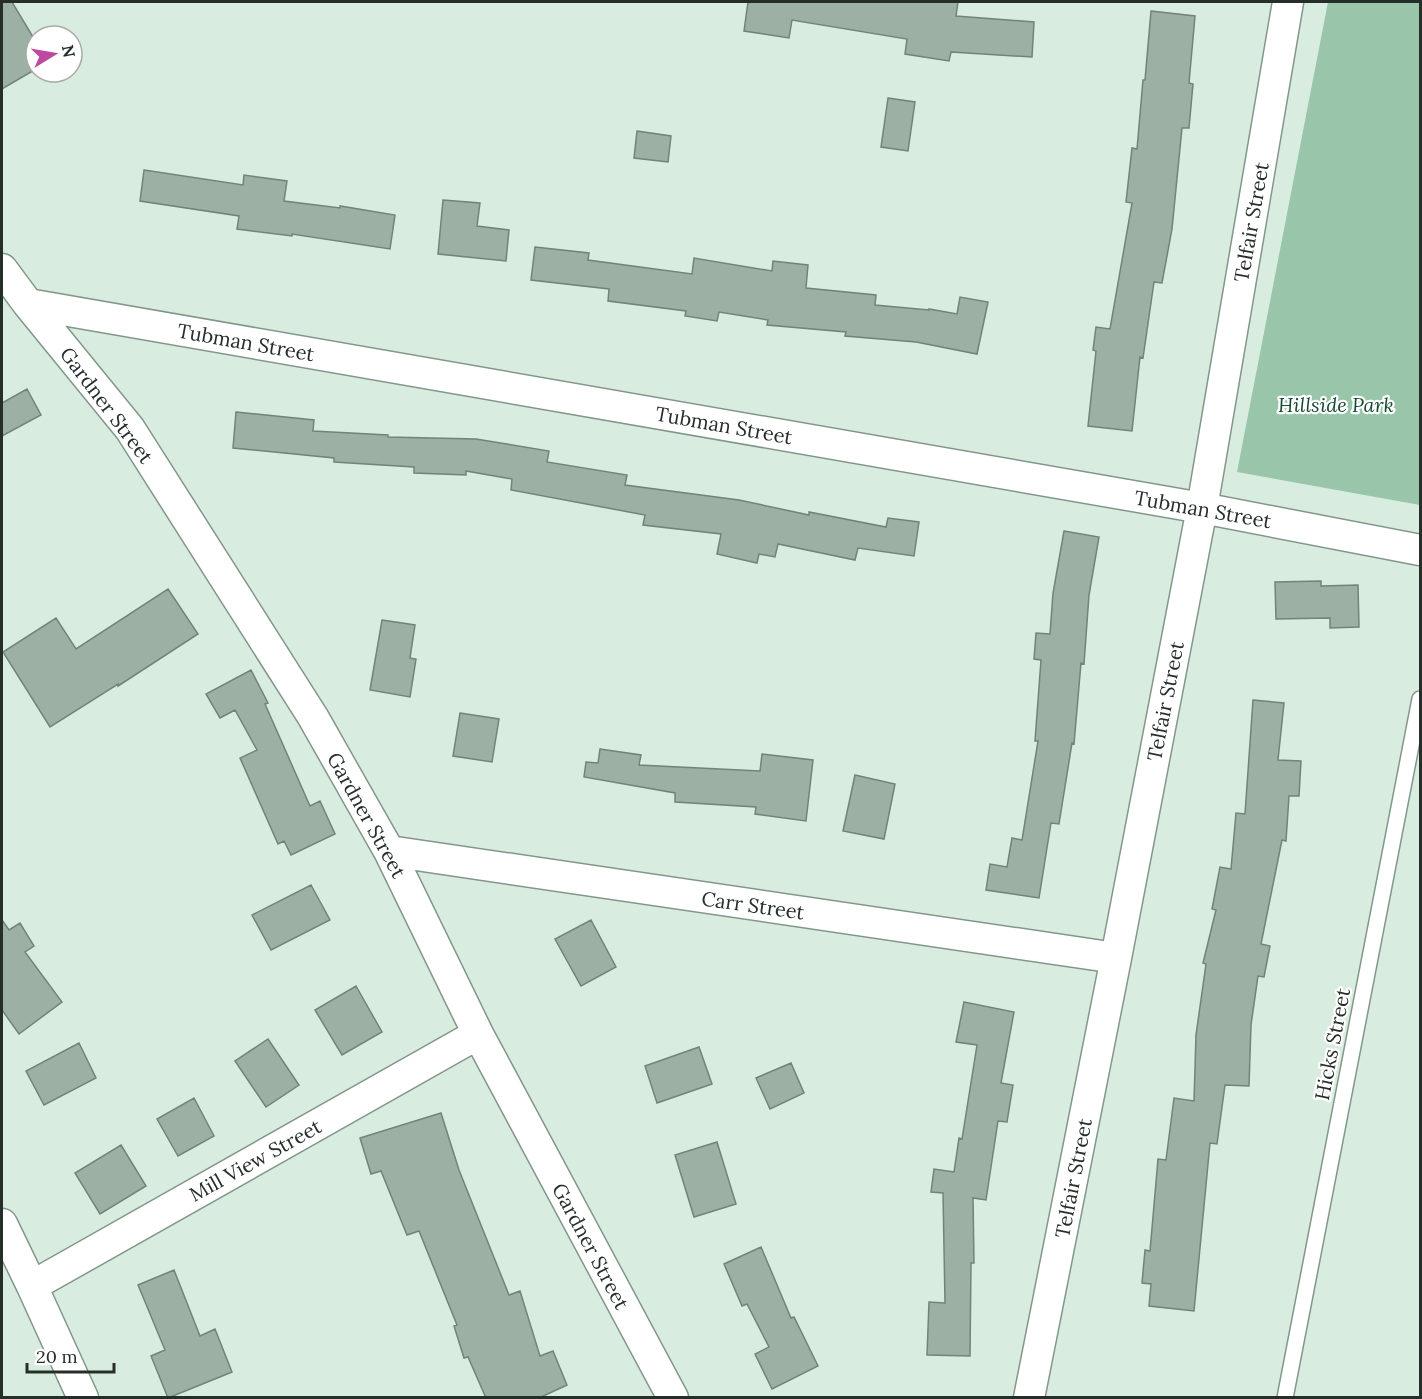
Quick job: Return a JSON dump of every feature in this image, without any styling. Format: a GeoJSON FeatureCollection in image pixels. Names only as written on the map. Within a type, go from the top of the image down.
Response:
{"type":"FeatureCollection","features":[{"type":"Feature","properties":{"kind":"street","name":"Telfair Street"},"geometry":{"type":"LineString","coordinates":[[1029,1398],[1202,508],[1288,2]]}},
{"type":"Feature","properties":{"kind":"street","name":"Gardner Street"},"geometry":{"type":"LineString","coordinates":[[2,268],[28,304],[130,429],[314,717],[389,851],[478,1034],[673,1398]]}},
{"type":"Feature","properties":{"kind":"street","name":"Tubman Street"},"geometry":{"type":"LineString","coordinates":[[28,304],[1202,508],[1420,550]]}},
{"type":"Feature","properties":{"kind":"street","name":"Carr Street"},"geometry":{"type":"LineString","coordinates":[[389,851],[1116,958]]}},
{"type":"Feature","properties":{"kind":"street","name":"Mill View Street"},"geometry":{"type":"LineString","coordinates":[[32,1286],[478,1034]]}},
{"type":"Feature","properties":{"kind":"street"},"geometry":{"type":"LineString","coordinates":[[2,1224],[82,1398]]}},
{"type":"Feature","properties":{"kind":"lane","name":"Hicks Street"},"geometry":{"type":"LineString","coordinates":[[1285,1398],[1420,699]]}},
{"type":"Feature","properties":{"kind":"green space","name":"Hillside Park"},"geometry":{"type":"Polygon","coordinates":[[[1328,2],[1420,2],[1420,505],[1237,472],[1328,2]]]}},
{"type":"Feature","properties":{"kind":"building"},"geometry":{"type":"Polygon","coordinates":[[[2,2],[12,2],[25,24],[24,76],[2,89],[2,2]]]}},
{"type":"Feature","properties":{"kind":"building"},"geometry":{"type":"Polygon","coordinates":[[[748,2],[958,2],[956,16],[1034,22],[1032,57],[951,52],[949,61],[905,54],[907,39],[792,20],[789,38],[744,31],[748,2]]]}},
{"type":"Feature","properties":{"kind":"building"},"geometry":{"type":"Polygon","coordinates":[[[1151,11],[1195,16],[1189,83],[1193,84],[1189,128],[1182,128],[1172,229],[1162,283],[1154,282],[1143,358],[1140,357],[1132,431],[1088,426],[1096,351],[1093,350],[1096,327],[1110,329],[1132,203],[1126,202],[1132,148],[1137,149],[1151,11]]]}},
{"type":"Feature","properties":{"kind":"building"},"geometry":{"type":"Polygon","coordinates":[[[888,98],[915,102],[908,151],[881,147],[888,98]]]}},
{"type":"Feature","properties":{"kind":"building"},"geometry":{"type":"Polygon","coordinates":[[[637,131],[671,136],[668,162],[634,158],[637,131]]]}},
{"type":"Feature","properties":{"kind":"building"},"geometry":{"type":"Polygon","coordinates":[[[144,170],[243,185],[244,175],[287,181],[284,201],[340,208],[340,206],[395,215],[390,249],[292,234],[292,236],[237,229],[239,216],[140,201],[144,170]]]}},
{"type":"Feature","properties":{"kind":"building"},"geometry":{"type":"Polygon","coordinates":[[[443,200],[480,203],[477,226],[509,230],[506,261],[438,254],[443,200]]]}},
{"type":"Feature","properties":{"kind":"building"},"geometry":{"type":"Polygon","coordinates":[[[535,247],[589,253],[588,260],[692,274],[694,258],[772,271],[773,261],[808,265],[806,288],[876,295],[875,305],[929,309],[957,314],[960,297],[988,302],[977,354],[916,342],[845,336],[846,332],[767,325],[768,320],[719,312],[717,321],[685,316],[686,311],[608,301],[609,289],[531,280],[535,247]]]}},
{"type":"Feature","properties":{"kind":"building"},"geometry":{"type":"Polygon","coordinates":[[[27,389],[41,415],[2,436],[2,403],[27,389]]]}},
{"type":"Feature","properties":{"kind":"building"},"geometry":{"type":"Polygon","coordinates":[[[236,412],[314,420],[313,431],[388,435],[388,437],[476,439],[549,451],[547,462],[627,475],[625,485],[739,500],[809,515],[809,512],[886,527],[888,518],[919,522],[914,556],[858,548],[855,560],[778,544],[775,557],[759,554],[757,563],[717,554],[721,534],[643,525],[645,515],[511,490],[512,479],[466,471],[466,475],[414,473],[414,467],[334,462],[334,458],[233,448],[236,412]]]}},
{"type":"Feature","properties":{"kind":"building"},"geometry":{"type":"Polygon","coordinates":[[[1064,531],[1099,537],[1089,595],[1084,664],[1081,663],[1074,744],[1072,743],[1059,824],[1051,823],[1039,898],[986,890],[990,864],[1007,867],[1012,838],[1022,840],[1038,741],[1035,741],[1041,660],[1034,659],[1036,633],[1050,634],[1053,593],[1064,531]]]}},
{"type":"Feature","properties":{"kind":"building"},"geometry":{"type":"Polygon","coordinates":[[[1321,581],[1321,586],[1358,585],[1359,627],[1330,628],[1330,618],[1276,619],[1275,582],[1321,581]]]}},
{"type":"Feature","properties":{"kind":"building"},"geometry":{"type":"Polygon","coordinates":[[[168,589],[198,634],[50,727],[3,652],[56,618],[76,649],[168,589]]]}},
{"type":"Feature","properties":{"kind":"building"},"geometry":{"type":"Polygon","coordinates":[[[382,620],[415,625],[410,658],[416,659],[410,697],[370,690],[382,620]]]}},
{"type":"Feature","properties":{"kind":"building"},"geometry":{"type":"Polygon","coordinates":[[[251,670],[268,703],[265,704],[310,806],[320,801],[335,834],[291,855],[284,841],[278,844],[240,758],[257,750],[235,710],[220,718],[206,694],[251,670]]]}},
{"type":"Feature","properties":{"kind":"building"},"geometry":{"type":"Polygon","coordinates":[[[1253,700],[1284,703],[1278,760],[1301,761],[1299,796],[1289,796],[1286,841],[1282,840],[1261,944],[1270,946],[1264,977],[1258,976],[1251,1025],[1249,1086],[1225,1085],[1217,1144],[1210,1143],[1194,1311],[1149,1306],[1151,1284],[1142,1283],[1145,1250],[1150,1251],[1158,1159],[1166,1160],[1174,1098],[1194,1101],[1196,1035],[1206,964],[1203,963],[1216,910],[1212,909],[1220,867],[1231,869],[1236,813],[1245,814],[1253,700]]]}},
{"type":"Feature","properties":{"kind":"building"},"geometry":{"type":"Polygon","coordinates":[[[460,713],[499,719],[492,762],[453,756],[460,713]]]}},
{"type":"Feature","properties":{"kind":"building"},"geometry":{"type":"Polygon","coordinates":[[[600,749],[641,755],[639,765],[760,771],[762,754],[813,760],[806,821],[755,814],[756,807],[675,802],[675,793],[584,777],[586,762],[598,763],[600,749]]]}},
{"type":"Feature","properties":{"kind":"building"},"geometry":{"type":"Polygon","coordinates":[[[855,775],[895,784],[884,839],[843,831],[855,775]]]}},
{"type":"Feature","properties":{"kind":"building"},"geometry":{"type":"Polygon","coordinates":[[[311,885],[330,920],[271,950],[252,915],[311,885]]]}},
{"type":"Feature","properties":{"kind":"building"},"geometry":{"type":"Polygon","coordinates":[[[2,920],[9,930],[20,923],[34,946],[25,952],[62,1002],[19,1034],[2,1010],[2,920]]]}},
{"type":"Feature","properties":{"kind":"building"},"geometry":{"type":"Polygon","coordinates":[[[591,920],[616,967],[581,986],[555,939],[591,920]]]}},
{"type":"Feature","properties":{"kind":"building"},"geometry":{"type":"Polygon","coordinates":[[[356,986],[382,1032],[342,1055],[315,1010],[356,986]]]}},
{"type":"Feature","properties":{"kind":"building"},"geometry":{"type":"Polygon","coordinates":[[[964,1002],[1014,1012],[1001,1083],[1013,1085],[1007,1122],[998,1121],[986,1200],[973,1198],[974,1263],[971,1263],[970,1356],[927,1355],[929,1302],[945,1303],[943,1193],[931,1192],[934,1169],[954,1172],[959,1138],[962,1139],[977,1045],[956,1042],[964,1002]]]}},
{"type":"Feature","properties":{"kind":"building"},"geometry":{"type":"Polygon","coordinates":[[[268,1039],[299,1085],[266,1107],[235,1061],[268,1039]]]}},
{"type":"Feature","properties":{"kind":"building"},"geometry":{"type":"Polygon","coordinates":[[[79,1043],[96,1078],[44,1105],[26,1071],[79,1043]]]}},
{"type":"Feature","properties":{"kind":"building"},"geometry":{"type":"Polygon","coordinates":[[[699,1047],[712,1084],[657,1103],[645,1066],[699,1047]]]}},
{"type":"Feature","properties":{"kind":"building"},"geometry":{"type":"Polygon","coordinates":[[[791,1063],[804,1093],[770,1109],[756,1078],[791,1063]]]}},
{"type":"Feature","properties":{"kind":"building"},"geometry":{"type":"Polygon","coordinates":[[[194,1098],[214,1136],[178,1156],[157,1119],[194,1098]]]}},
{"type":"Feature","properties":{"kind":"building"},"geometry":{"type":"Polygon","coordinates":[[[441,1113],[459,1170],[509,1295],[520,1291],[540,1356],[553,1351],[567,1385],[539,1398],[486,1398],[468,1357],[464,1358],[454,1326],[457,1325],[419,1231],[407,1235],[381,1171],[371,1174],[360,1138],[441,1113]]]}},
{"type":"Feature","properties":{"kind":"building"},"geometry":{"type":"Polygon","coordinates":[[[717,1142],[736,1204],[694,1217],[675,1155],[717,1142]]]}},
{"type":"Feature","properties":{"kind":"building"},"geometry":{"type":"Polygon","coordinates":[[[121,1145],[146,1186],[100,1214],[75,1173],[121,1145]]]}},
{"type":"Feature","properties":{"kind":"building"},"geometry":{"type":"Polygon","coordinates":[[[761,1247],[791,1318],[794,1317],[818,1366],[772,1389],[755,1354],[769,1347],[747,1304],[742,1306],[724,1264],[761,1247]]]}},
{"type":"Feature","properties":{"kind":"building"},"geometry":{"type":"Polygon","coordinates":[[[174,1270],[200,1336],[215,1329],[232,1372],[168,1398],[151,1356],[165,1350],[138,1285],[174,1270]]]}}]}
